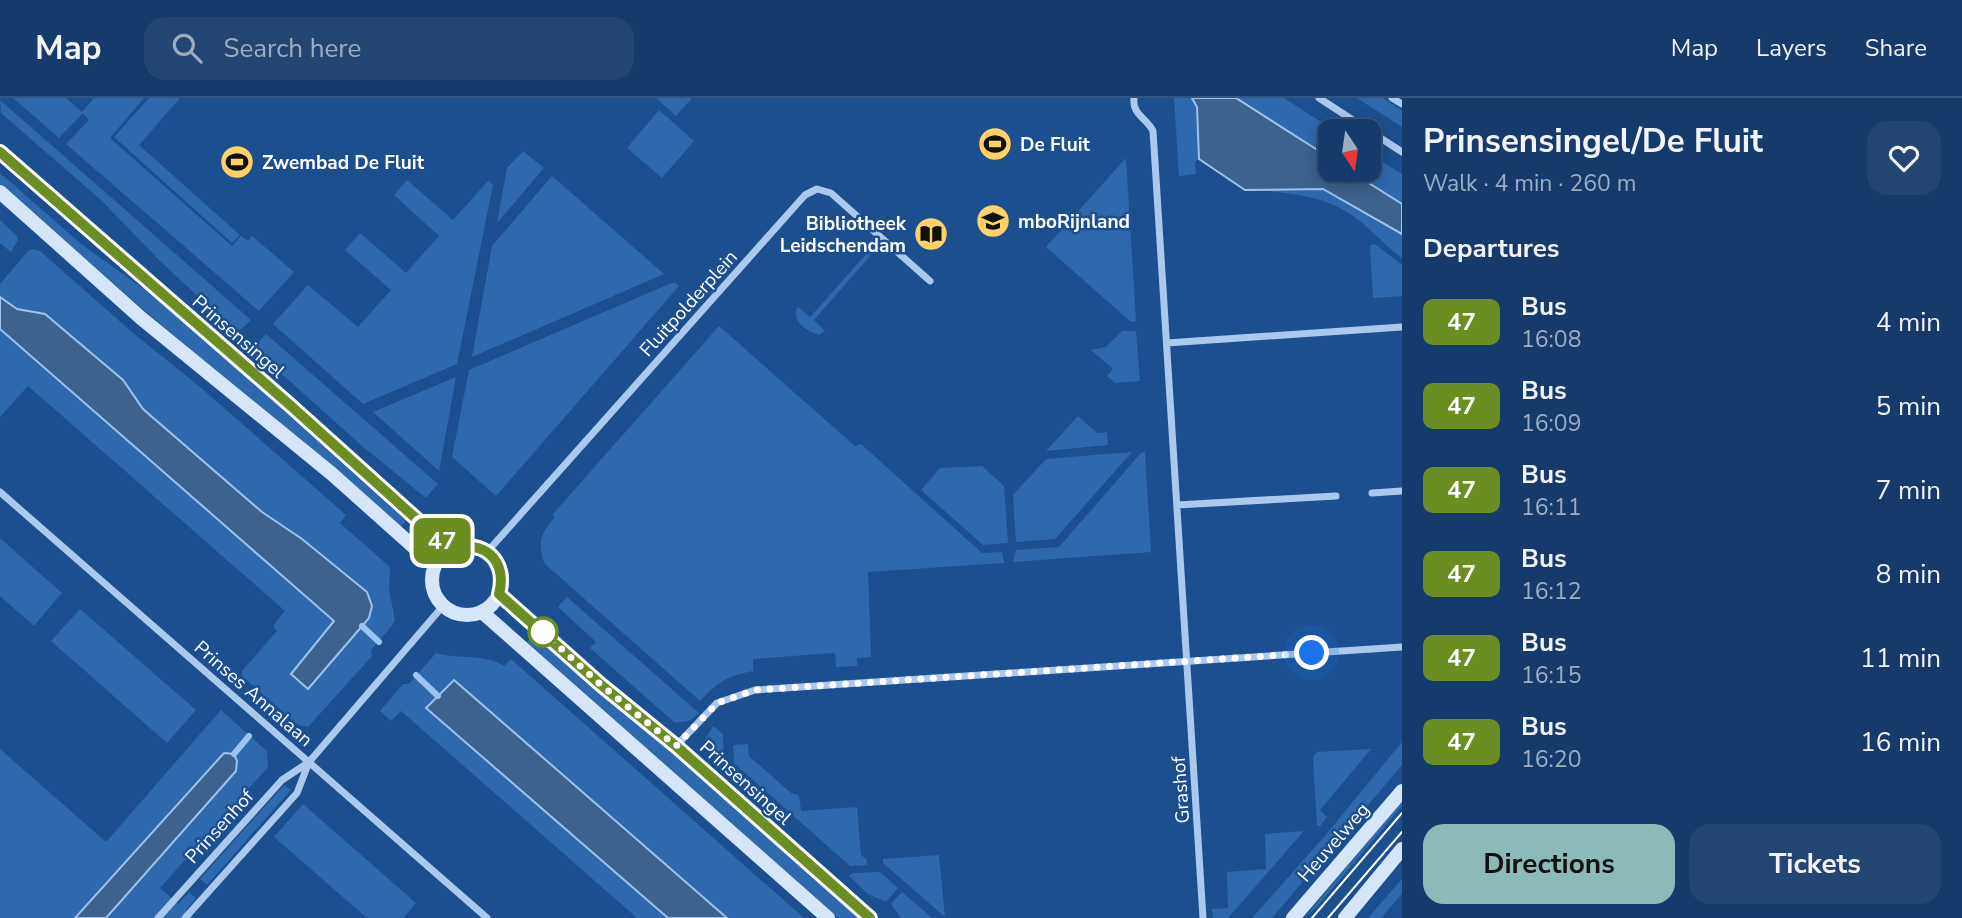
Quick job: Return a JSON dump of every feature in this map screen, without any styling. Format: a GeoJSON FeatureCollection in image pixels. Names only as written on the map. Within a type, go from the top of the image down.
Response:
{"type":"FeatureCollection","features":[{"type":"Feature","properties":{"kind":"main road","name":"Prinsensingel"},"geometry":{"type":"LineString","coordinates":[[0,152],[291,406],[451,550]]}},
{"type":"Feature","properties":{"kind":"main road"},"geometry":{"type":"LineString","coordinates":[[0,192],[141,318],[332,474],[435,566]]}},
{"type":"Feature","properties":{"kind":"main road"},"geometry":{"type":"LineString","coordinates":[[470,546],[487,552],[496,560],[502,583],[499,594],[489,608],[482,612],[462,615],[443,606],[433,587],[435,566],[442,556],[451,550],[470,546]]}},
{"type":"Feature","properties":{"kind":"main road","name":"Prinsensingel"},"geometry":{"type":"LineString","coordinates":[[499,594],[870,918]]}},
{"type":"Feature","properties":{"kind":"main road"},"geometry":{"type":"LineString","coordinates":[[482,612],[828,918]]}},
{"type":"Feature","properties":{"kind":"main road","name":"Heuvelweg"},"geometry":{"type":"LineString","coordinates":[[1293,918],[1402,791]]}},
{"type":"Feature","properties":{"kind":"main road"},"geometry":{"type":"LineString","coordinates":[[1345,918],[1402,849]]}},
{"type":"Feature","properties":{"kind":"street","name":"Grashof"},"geometry":{"type":"LineString","coordinates":[[1134,98],[1139,117],[1151,125],[1153,131],[1203,918]]}},
{"type":"Feature","properties":{"kind":"street"},"geometry":{"type":"LineString","coordinates":[[1319,98],[1402,152]]}},
{"type":"Feature","properties":{"kind":"street"},"geometry":{"type":"LineString","coordinates":[[1392,98],[1402,104]]}},
{"type":"Feature","properties":{"kind":"street","name":"Fluitpolderplein"},"geometry":{"type":"LineString","coordinates":[[487,552],[805,195],[817,189],[831,193],[930,281]]}},
{"type":"Feature","properties":{"kind":"street"},"geometry":{"type":"LineString","coordinates":[[1167,343],[1402,327]]}},
{"type":"Feature","properties":{"kind":"street"},"geometry":{"type":"LineString","coordinates":[[1372,494],[1402,491]]}},
{"type":"Feature","properties":{"kind":"street","name":"Prinses Annalaan"},"geometry":{"type":"LineString","coordinates":[[0,492],[487,918]]}},
{"type":"Feature","properties":{"kind":"street"},"geometry":{"type":"LineString","coordinates":[[1177,505],[1336,496]]}},
{"type":"Feature","properties":{"kind":"street","name":"Prinsenhof"},"geometry":{"type":"LineString","coordinates":[[158,918],[282,780],[309,761],[443,606]]}},
{"type":"Feature","properties":{"kind":"street"},"geometry":{"type":"LineString","coordinates":[[676,746],[717,703],[755,690],[1402,647]]}},
{"type":"Feature","properties":{"kind":"street","name":"Prinsenhof"},"geometry":{"type":"LineString","coordinates":[[185,918],[297,793],[309,761]]}},
{"type":"Feature","properties":{"kind":"shaded area"},"geometry":{"type":"Polygon","coordinates":[[[13,98],[66,98],[82,112],[94,98],[144,98],[110,138],[232,246],[241,236],[248,241],[252,236],[294,272],[259,311],[66,144],[89,120],[83,113],[59,138],[13,98]]]}},
{"type":"Feature","properties":{"kind":"shaded area"},"geometry":{"type":"Polygon","coordinates":[[[149,98],[180,98],[139,145],[240,235],[232,243],[114,137],[149,98]]]}},
{"type":"Feature","properties":{"kind":"shaded area"},"geometry":{"type":"Polygon","coordinates":[[[656,98],[692,98],[676,116],[656,98]]]}},
{"type":"Feature","properties":{"kind":"shaded area"},"geometry":{"type":"Polygon","coordinates":[[[1174,98],[1192,98],[1197,107],[1199,159],[1195,162],[1196,174],[1179,176],[1174,98]]]}},
{"type":"Feature","properties":{"kind":"shaded area"},"geometry":{"type":"Polygon","coordinates":[[[1192,98],[1236,98],[1318,150],[1318,182],[1367,182],[1402,204],[1402,234],[1323,189],[1245,190],[1199,159],[1197,107],[1192,98]]]}},
{"type":"Feature","properties":{"kind":"shaded area"},"geometry":{"type":"Polygon","coordinates":[[[1236,98],[1284,98],[1318,120],[1318,150],[1236,98]]]}},
{"type":"Feature","properties":{"kind":"shaded area"},"geometry":{"type":"Polygon","coordinates":[[[1357,98],[1383,98],[1402,111],[1402,127],[1357,98]]]}},
{"type":"Feature","properties":{"kind":"shaded area"},"geometry":{"type":"Polygon","coordinates":[[[0,100],[251,320],[237,333],[160,261],[102,201],[1,113],[0,100]]]}},
{"type":"Feature","properties":{"kind":"shaded area"},"geometry":{"type":"Polygon","coordinates":[[[659,110],[694,141],[662,178],[627,148],[659,110]]]}},
{"type":"Feature","properties":{"kind":"shaded area"},"geometry":{"type":"Polygon","coordinates":[[[523,151],[544,168],[497,223],[507,168],[523,151]]]}},
{"type":"Feature","properties":{"kind":"shaded area"},"geometry":{"type":"Polygon","coordinates":[[[1126,158],[1136,321],[1131,322],[1046,247],[1126,158]]]}},
{"type":"Feature","properties":{"kind":"shaded area"},"geometry":{"type":"Polygon","coordinates":[[[1381,161],[1402,174],[1402,204],[1367,182],[1381,182],[1381,161]]]}},
{"type":"Feature","properties":{"kind":"shaded area"},"geometry":{"type":"Polygon","coordinates":[[[0,173],[80,243],[170,308],[406,521],[400,528],[0,185],[0,173]]]}},
{"type":"Feature","properties":{"kind":"shaded area"},"geometry":{"type":"Polygon","coordinates":[[[552,176],[664,274],[472,357],[492,246],[552,176]]]}},
{"type":"Feature","properties":{"kind":"shaded area"},"geometry":{"type":"Polygon","coordinates":[[[407,180],[453,220],[488,181],[493,185],[457,364],[363,404],[273,324],[308,285],[358,327],[391,290],[345,250],[360,233],[406,273],[439,236],[394,195],[407,180]]]}},
{"type":"Feature","properties":{"kind":"shaded area"},"geometry":{"type":"Polygon","coordinates":[[[1323,189],[1402,234],[1402,258],[1356,218],[1334,205],[1310,197],[1260,190],[1323,189]]]}},
{"type":"Feature","properties":{"kind":"shaded area"},"geometry":{"type":"Polygon","coordinates":[[[0,220],[18,240],[11,252],[0,243],[0,220]]]}},
{"type":"Feature","properties":{"kind":"shaded area"},"geometry":{"type":"Polygon","coordinates":[[[1375,244],[1402,265],[1402,296],[1373,298],[1370,245],[1375,244]]]}},
{"type":"Feature","properties":{"kind":"shaded area"},"geometry":{"type":"Polygon","coordinates":[[[29,250],[40,251],[133,333],[199,386],[346,515],[340,523],[390,567],[389,589],[395,620],[371,650],[372,656],[308,727],[298,725],[242,676],[242,671],[277,631],[273,626],[285,611],[28,386],[0,417],[0,329],[334,621],[291,674],[362,626],[302,539],[262,512],[143,409],[123,380],[45,314],[17,309],[0,297],[0,284],[29,250]]]}},
{"type":"Feature","properties":{"kind":"shaded area"},"geometry":{"type":"Polygon","coordinates":[[[869,251],[872,254],[814,320],[825,331],[819,335],[805,328],[796,316],[798,307],[810,317],[869,251]]]}},
{"type":"Feature","properties":{"kind":"shaded area"},"geometry":{"type":"Polygon","coordinates":[[[674,282],[679,286],[496,496],[452,457],[469,370],[674,282]]]}},
{"type":"Feature","properties":{"kind":"shaded area"},"geometry":{"type":"Polygon","coordinates":[[[0,297],[17,309],[45,314],[123,380],[143,409],[262,512],[302,539],[367,592],[372,606],[369,618],[308,689],[291,674],[334,621],[0,329],[0,297]]]}},
{"type":"Feature","properties":{"kind":"shaded area"},"geometry":{"type":"Polygon","coordinates":[[[719,326],[855,446],[861,444],[982,553],[1002,552],[1004,563],[868,572],[871,657],[857,658],[857,666],[836,667],[835,653],[753,659],[753,671],[724,681],[700,701],[545,564],[541,545],[543,534],[554,518],[553,514],[719,326]]]}},
{"type":"Feature","properties":{"kind":"shaded area"},"geometry":{"type":"Polygon","coordinates":[[[1122,331],[1136,331],[1140,381],[1115,383],[1107,376],[1113,369],[1091,350],[1106,347],[1122,331]]]}},
{"type":"Feature","properties":{"kind":"shaded area"},"geometry":{"type":"Polygon","coordinates":[[[266,334],[438,484],[426,498],[362,446],[253,348],[266,334]]]}},
{"type":"Feature","properties":{"kind":"shaded area"},"geometry":{"type":"Polygon","coordinates":[[[456,377],[439,471],[373,412],[456,377]]]}},
{"type":"Feature","properties":{"kind":"shaded area"},"geometry":{"type":"Polygon","coordinates":[[[1078,416],[1097,433],[1107,432],[1108,445],[1046,451],[1078,416]]]}},
{"type":"Feature","properties":{"kind":"shaded area"},"geometry":{"type":"Polygon","coordinates":[[[1132,452],[1055,539],[1016,542],[1013,495],[1046,459],[1132,452]]]}},
{"type":"Feature","properties":{"kind":"shaded area"},"geometry":{"type":"Polygon","coordinates":[[[1145,452],[1151,552],[1013,562],[1016,550],[1059,547],[1141,453],[1145,452]]]}},
{"type":"Feature","properties":{"kind":"shaded area"},"geometry":{"type":"Polygon","coordinates":[[[982,466],[1004,486],[1008,543],[983,545],[921,490],[940,468],[982,466]]]}},
{"type":"Feature","properties":{"kind":"shaded area"},"geometry":{"type":"Polygon","coordinates":[[[0,538],[62,593],[34,626],[0,596],[0,538]]]}},
{"type":"Feature","properties":{"kind":"shaded area"},"geometry":{"type":"Polygon","coordinates":[[[567,597],[699,713],[688,721],[674,722],[590,648],[596,642],[558,607],[567,597]]]}},
{"type":"Feature","properties":{"kind":"shaded area"},"geometry":{"type":"Polygon","coordinates":[[[80,609],[196,710],[167,743],[51,641],[80,609]]]}},
{"type":"Feature","properties":{"kind":"shaded area"},"geometry":{"type":"Polygon","coordinates":[[[534,633],[860,918],[838,918],[527,642],[534,633]]]}},
{"type":"Feature","properties":{"kind":"shaded area"},"geometry":{"type":"Polygon","coordinates":[[[436,653],[488,659],[504,666],[511,659],[804,918],[727,918],[453,680],[427,708],[668,918],[637,918],[401,711],[391,721],[380,711],[403,684],[409,684],[436,653]]]}},
{"type":"Feature","properties":{"kind":"shaded area"},"geometry":{"type":"Polygon","coordinates":[[[454,680],[727,918],[668,918],[426,708],[454,680]]]}},
{"type":"Feature","properties":{"kind":"shaded area"},"geometry":{"type":"Polygon","coordinates":[[[221,710],[267,751],[268,767],[160,888],[178,904],[189,892],[196,898],[186,910],[194,918],[0,918],[0,749],[106,842],[221,710]],[[224,753],[128,860],[234,754],[224,753]]]}},
{"type":"Feature","properties":{"kind":"shaded area"},"geometry":{"type":"Polygon","coordinates":[[[713,726],[723,734],[724,766],[705,749],[704,741],[713,726]]]}},
{"type":"Feature","properties":{"kind":"shaded area"},"geometry":{"type":"Polygon","coordinates":[[[1402,742],[1402,765],[1272,918],[1252,918],[1324,837],[1402,742]]]}},
{"type":"Feature","properties":{"kind":"shaded area"},"geometry":{"type":"Polygon","coordinates":[[[748,744],[749,756],[791,793],[799,795],[801,811],[857,807],[861,855],[867,860],[867,865],[850,866],[734,763],[733,745],[748,744]]]}},
{"type":"Feature","properties":{"kind":"shaded area"},"geometry":{"type":"Polygon","coordinates":[[[1371,749],[1320,810],[1327,817],[1317,826],[1313,757],[1317,752],[1371,749]]]}},
{"type":"Feature","properties":{"kind":"shaded area"},"geometry":{"type":"Polygon","coordinates":[[[224,753],[234,754],[237,761],[236,771],[106,918],[75,918],[224,753]]]}},
{"type":"Feature","properties":{"kind":"shaded area"},"geometry":{"type":"Polygon","coordinates":[[[284,785],[291,790],[207,885],[200,879],[284,785]]]}},
{"type":"Feature","properties":{"kind":"shaded area"},"geometry":{"type":"Polygon","coordinates":[[[1402,801],[1402,806],[1317,907],[1304,918],[1402,801]]]}},
{"type":"Feature","properties":{"kind":"shaded area"},"geometry":{"type":"Polygon","coordinates":[[[303,804],[416,903],[403,918],[367,918],[274,837],[303,804]]]}},
{"type":"Feature","properties":{"kind":"shaded area"},"geometry":{"type":"Polygon","coordinates":[[[1304,831],[1228,918],[1213,918],[1212,909],[1228,908],[1227,872],[1266,869],[1265,834],[1304,831]]]}},
{"type":"Feature","properties":{"kind":"shaded area"},"geometry":{"type":"Polygon","coordinates":[[[939,855],[945,917],[883,863],[883,859],[939,855]]]}},
{"type":"Feature","properties":{"kind":"shaded area"},"geometry":{"type":"Polygon","coordinates":[[[880,872],[898,888],[886,902],[868,894],[849,876],[853,873],[880,872]]]}},
{"type":"Feature","properties":{"kind":"shaded area"},"geometry":{"type":"Polygon","coordinates":[[[1402,879],[1402,894],[1381,918],[1368,918],[1402,879]]]}},
{"type":"Feature","properties":{"kind":"shaded area"},"geometry":{"type":"Polygon","coordinates":[[[902,892],[932,918],[901,918],[891,904],[902,892]]]}},
{"type":"Feature","properties":{"kind":"waterway"},"geometry":{"type":"LineString","coordinates":[[362,626],[379,642]]}},
{"type":"Feature","properties":{"kind":"waterway"},"geometry":{"type":"LineString","coordinates":[[416,675],[438,696]]}},
{"type":"Feature","properties":{"kind":"waterway"},"geometry":{"type":"LineString","coordinates":[[234,754],[249,736]]}},
{"type":"Feature","properties":{"kind":"tram line"},"geometry":{"type":"LineString","coordinates":[[1312,918],[1402,813]]}},
{"type":"Feature","properties":{"kind":"tram line"},"geometry":{"type":"LineString","coordinates":[[1328,918],[1402,832]]}},
{"type":"Feature","properties":{"kind":"bus line","name":"47"},"geometry":{"type":"LineString","coordinates":[[0,152],[291,406],[451,550],[470,546],[487,552],[496,560],[501,571],[499,594],[870,918]]}},
{"type":"Feature","properties":{"kind":"place","name":"De Fluit"},"geometry":{"type":"Point","coordinates":[995,144]}},
{"type":"Feature","properties":{"kind":"place","name":"Zwembad De Fluit"},"geometry":{"type":"Point","coordinates":[237,162]}},
{"type":"Feature","properties":{"kind":"place","name":"mboRijnland"},"geometry":{"type":"Point","coordinates":[993,221]}},
{"type":"Feature","properties":{"kind":"place","name":"Bibliotheek Leidschendam"},"geometry":{"type":"Point","coordinates":[931,234]}},
{"type":"Feature","properties":{"kind":"route"},"geometry":{"type":"LineString","coordinates":[[543,632],[600,684],[676,746],[717,703],[730,696],[755,690],[1312,653]]}}]}
